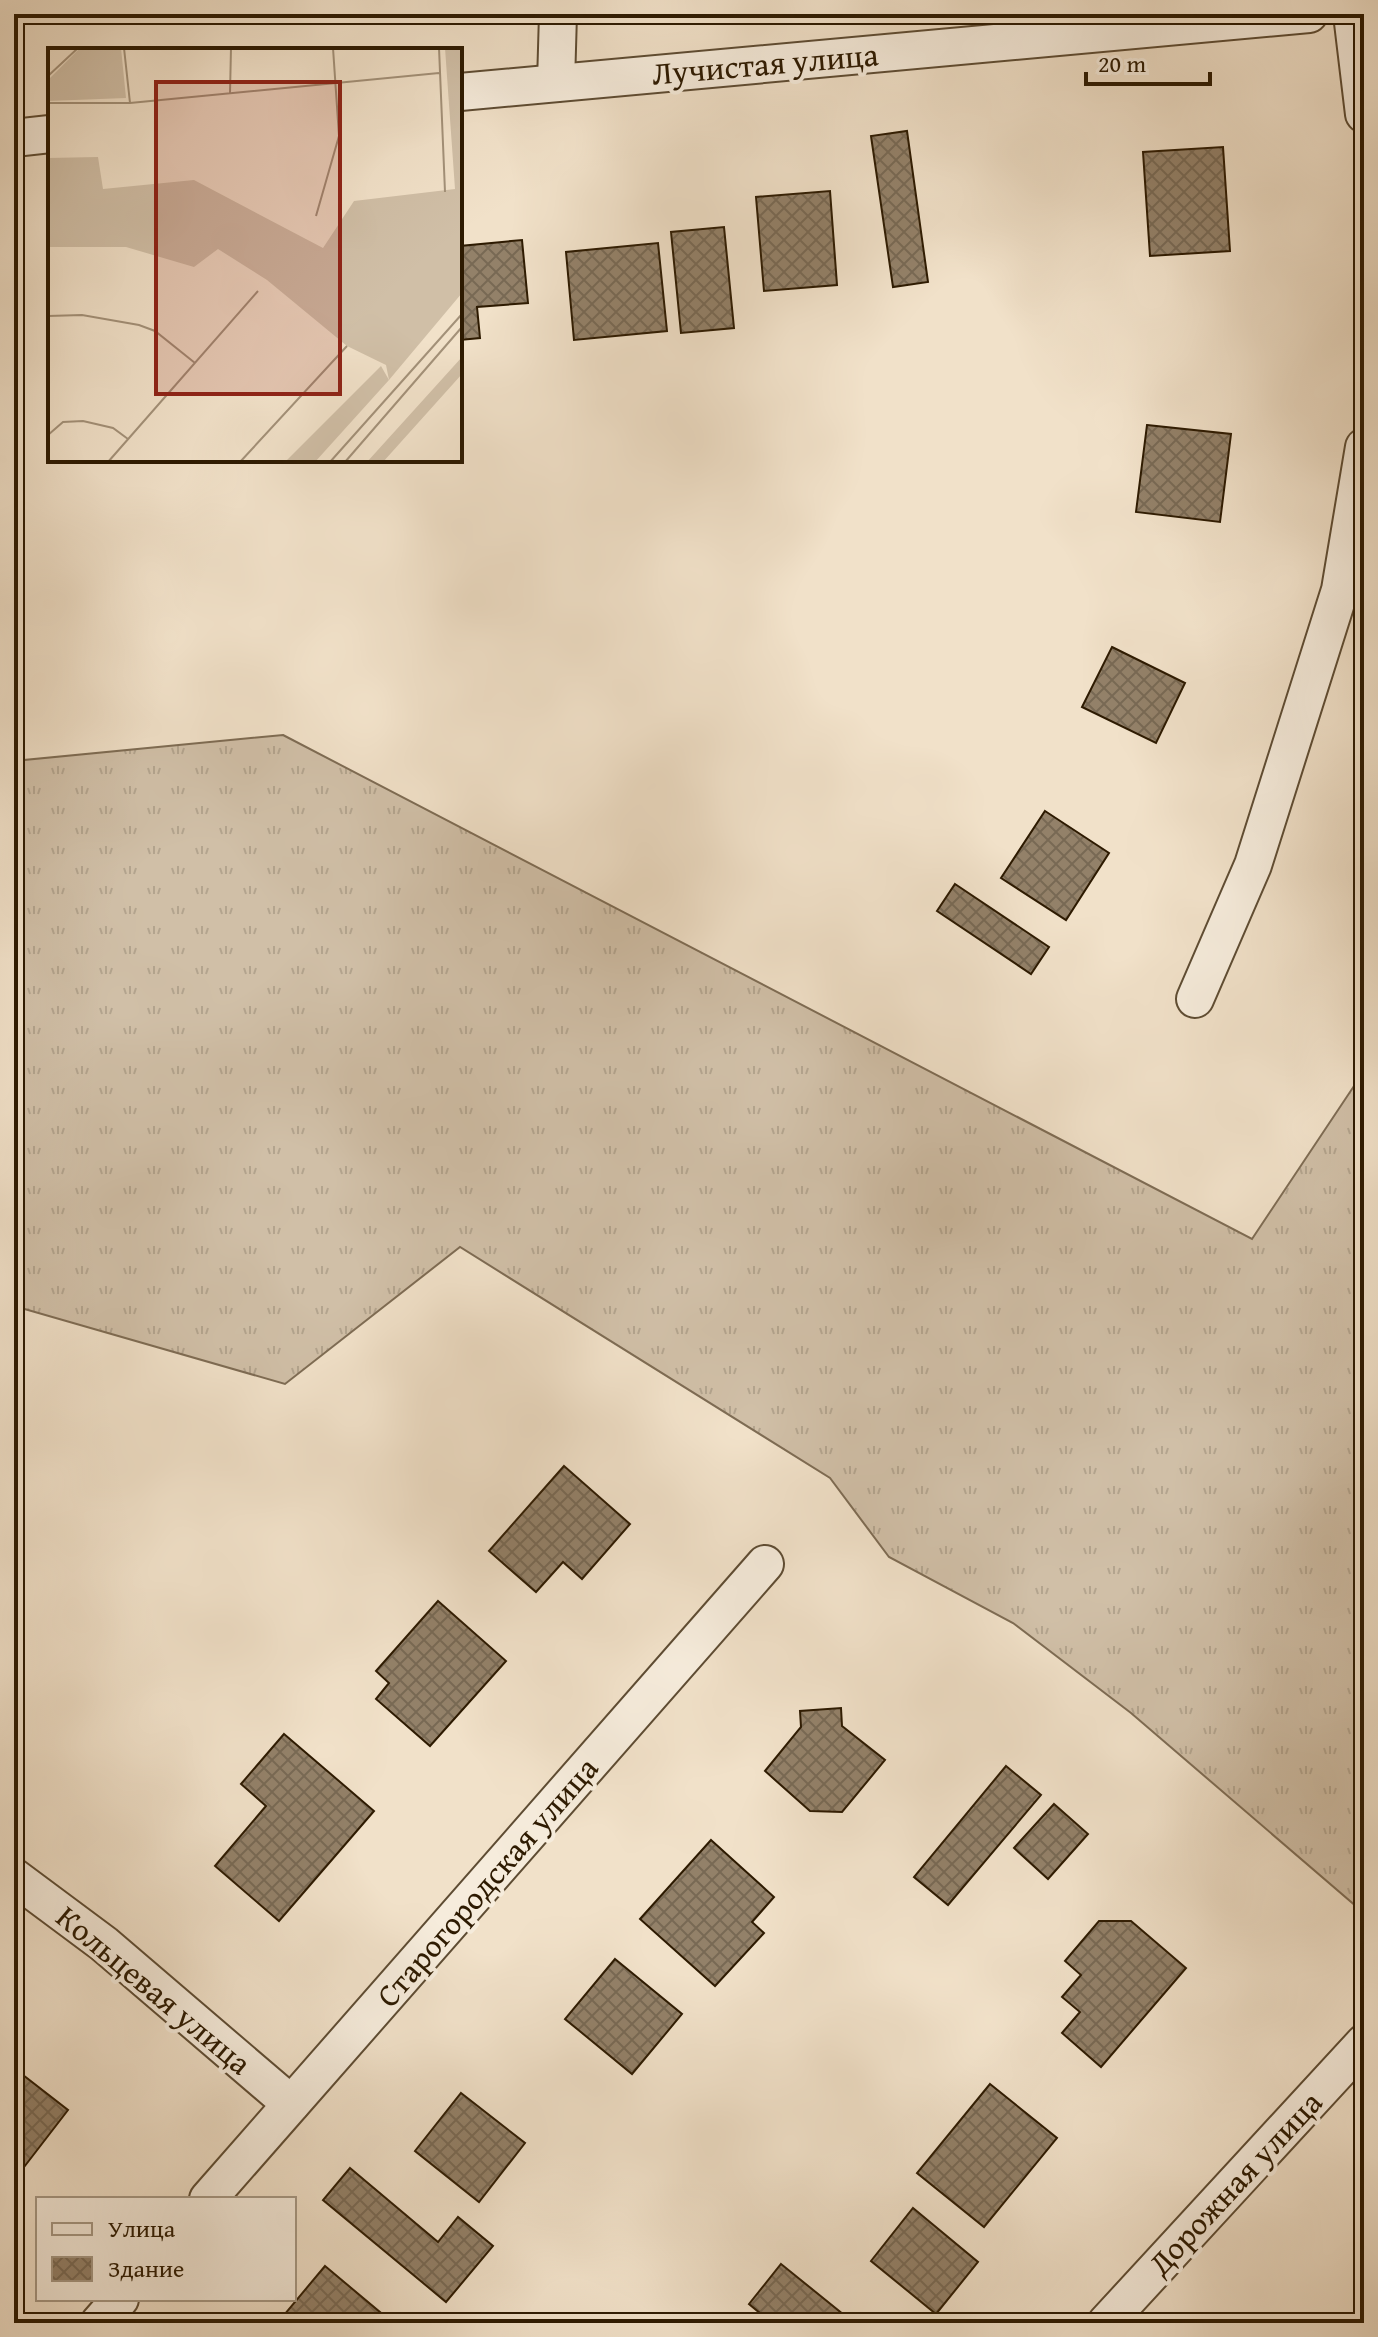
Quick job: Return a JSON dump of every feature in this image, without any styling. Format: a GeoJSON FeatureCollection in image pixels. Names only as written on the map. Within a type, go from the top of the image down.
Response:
{"type":"FeatureCollection","features":[{"type":"Feature","properties":{"kind":"street"},"geometry":{"type":"LineString","coordinates":[[556,83],[558,14]]}},
{"type":"Feature","properties":{"kind":"street","name":"Лучистая улица"},"geometry":{"type":"LineString","coordinates":[[462,92],[1309,14]]}},
{"type":"Feature","properties":{"kind":"street"},"geometry":{"type":"LineString","coordinates":[[1352,14],[1364,114]]}},
{"type":"Feature","properties":{"kind":"street"},"geometry":{"type":"LineString","coordinates":[[14,138],[48,134]]}},
{"type":"Feature","properties":{"kind":"street"},"geometry":{"type":"LineString","coordinates":[[1195,999],[1253,865],[1335,605],[1364,447]]}},
{"type":"Feature","properties":{"kind":"street","name":"Старогородская улица"},"geometry":{"type":"LineString","coordinates":[[210,2197],[765,1564]]}},
{"type":"Feature","properties":{"kind":"street","name":"Кольцевая улица"},"geometry":{"type":"LineString","coordinates":[[14,1877],[104,1944],[291,2104]]}},
{"type":"Feature","properties":{"kind":"street","name":"Дорожная улица"},"geometry":{"type":"LineString","coordinates":[[1106,2323],[1364,2043]]}},
{"type":"Feature","properties":{"kind":"street"},"geometry":{"type":"LineString","coordinates":[[99,2323],[118,2301]]}},
{"type":"Feature","properties":{"kind":"green space"},"geometry":{"type":"Polygon","coordinates":[[[283,735],[1252,1239],[1364,1071],[1364,1913],[1131,1713],[1013,1623],[889,1557],[830,1478],[460,1247],[285,1384],[14,1306],[14,761],[283,735]]]}},
{"type":"Feature","properties":{"kind":"building"},"geometry":{"type":"Polygon","coordinates":[[[907,131],[928,282],[893,287],[871,136],[907,131]]]}},
{"type":"Feature","properties":{"kind":"building"},"geometry":{"type":"Polygon","coordinates":[[[1223,147],[1230,251],[1150,256],[1143,152],[1223,147]]]}},
{"type":"Feature","properties":{"kind":"building"},"geometry":{"type":"Polygon","coordinates":[[[830,191],[837,285],[764,291],[756,197],[830,191]]]}},
{"type":"Feature","properties":{"kind":"building"},"geometry":{"type":"Polygon","coordinates":[[[724,227],[734,328],[681,333],[671,232],[724,227]]]}},
{"type":"Feature","properties":{"kind":"building"},"geometry":{"type":"Polygon","coordinates":[[[522,240],[528,303],[477,307],[480,338],[462,340],[462,246],[522,240]]]}},
{"type":"Feature","properties":{"kind":"building"},"geometry":{"type":"Polygon","coordinates":[[[658,243],[667,331],[574,340],[566,252],[658,243]]]}},
{"type":"Feature","properties":{"kind":"building"},"geometry":{"type":"Polygon","coordinates":[[[1147,425],[1231,434],[1220,522],[1136,512],[1147,425]]]}},
{"type":"Feature","properties":{"kind":"building"},"geometry":{"type":"Polygon","coordinates":[[[1112,647],[1185,683],[1156,743],[1082,707],[1112,647]]]}},
{"type":"Feature","properties":{"kind":"building"},"geometry":{"type":"Polygon","coordinates":[[[1045,811],[1109,853],[1066,920],[1001,878],[1045,811]]]}},
{"type":"Feature","properties":{"kind":"building"},"geometry":{"type":"Polygon","coordinates":[[[955,884],[1049,947],[1031,974],[937,911],[955,884]]]}},
{"type":"Feature","properties":{"kind":"building"},"geometry":{"type":"Polygon","coordinates":[[[564,1466],[630,1524],[582,1579],[563,1562],[536,1592],[489,1551],[564,1466]]]}},
{"type":"Feature","properties":{"kind":"building"},"geometry":{"type":"Polygon","coordinates":[[[438,1601],[506,1661],[430,1746],[376,1699],[389,1683],[376,1671],[438,1601]]]}},
{"type":"Feature","properties":{"kind":"building"},"geometry":{"type":"Polygon","coordinates":[[[841,1708],[842,1726],[885,1760],[842,1812],[810,1811],[765,1771],[801,1727],[800,1711],[841,1708]]]}},
{"type":"Feature","properties":{"kind":"building"},"geometry":{"type":"Polygon","coordinates":[[[284,1734],[374,1811],[279,1921],[215,1866],[266,1806],[241,1784],[284,1734]]]}},
{"type":"Feature","properties":{"kind":"building"},"geometry":{"type":"Polygon","coordinates":[[[1006,1766],[1041,1795],[948,1905],[914,1877],[1006,1766]]]}},
{"type":"Feature","properties":{"kind":"building"},"geometry":{"type":"Polygon","coordinates":[[[1054,1804],[1088,1834],[1048,1879],[1014,1848],[1054,1804]]]}},
{"type":"Feature","properties":{"kind":"building"},"geometry":{"type":"Polygon","coordinates":[[[711,1840],[774,1897],[752,1922],[764,1933],[715,1986],[640,1919],[711,1840]]]}},
{"type":"Feature","properties":{"kind":"building"},"geometry":{"type":"Polygon","coordinates":[[[1099,1921],[1131,1921],[1186,1968],[1101,2067],[1062,2033],[1080,2012],[1062,1997],[1081,1975],[1065,1961],[1099,1921]]]}},
{"type":"Feature","properties":{"kind":"building"},"geometry":{"type":"Polygon","coordinates":[[[615,1959],[682,2014],[632,2074],[565,2019],[615,1959]]]}},
{"type":"Feature","properties":{"kind":"building"},"geometry":{"type":"Polygon","coordinates":[[[14,2068],[68,2110],[21,2171],[14,2166],[14,2068]]]}},
{"type":"Feature","properties":{"kind":"building"},"geometry":{"type":"Polygon","coordinates":[[[990,2084],[1057,2138],[984,2227],[917,2173],[990,2084]]]}},
{"type":"Feature","properties":{"kind":"building"},"geometry":{"type":"Polygon","coordinates":[[[461,2093],[525,2143],[479,2202],[415,2151],[461,2093]]]}},
{"type":"Feature","properties":{"kind":"building"},"geometry":{"type":"Polygon","coordinates":[[[350,2168],[438,2242],[458,2217],[493,2246],[446,2302],[323,2200],[350,2168]]]}},
{"type":"Feature","properties":{"kind":"building"},"geometry":{"type":"Polygon","coordinates":[[[913,2208],[978,2262],[936,2314],[871,2261],[913,2208]]]}},
{"type":"Feature","properties":{"kind":"building"},"geometry":{"type":"Polygon","coordinates":[[[781,2264],[854,2323],[772,2323],[749,2304],[781,2264]]]}},
{"type":"Feature","properties":{"kind":"building"},"geometry":{"type":"Polygon","coordinates":[[[325,2266],[387,2318],[383,2323],[294,2323],[284,2315],[325,2266]]]}}]}
